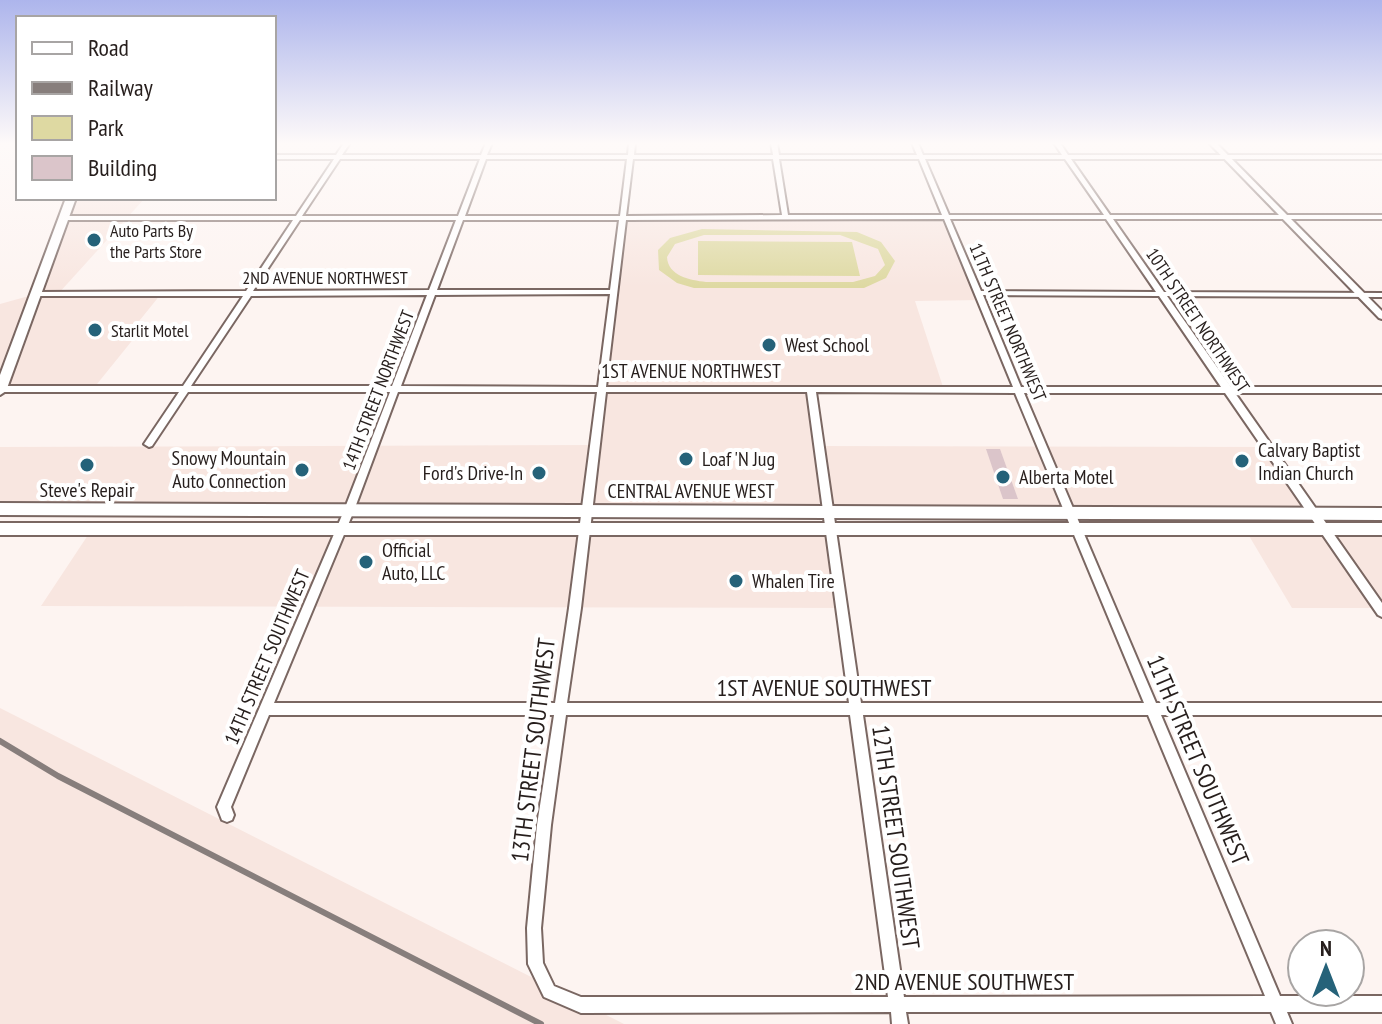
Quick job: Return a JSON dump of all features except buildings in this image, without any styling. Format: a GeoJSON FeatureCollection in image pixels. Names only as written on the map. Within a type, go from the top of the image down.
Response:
{"type":"FeatureCollection","features":[{"type":"Feature","properties":{"kind":"highway","name":"CENTRAL AVENUE WEST"},"geometry":{"type":"LineString","coordinates":[[0,509],[348,513],[585,521],[831,522],[1074,521],[1382,514]]}},
{"type":"Feature","properties":{"kind":"highway","name":"CENTRAL AVENUE WEST"},"geometry":{"type":"LineString","coordinates":[[0,529],[340,530],[585,521]]}},
{"type":"Feature","properties":{"kind":"highway","name":"CENTRAL AVENUE WEST"},"geometry":{"type":"LineString","coordinates":[[1074,521],[1382,529]]}},
{"type":"Feature","properties":{"kind":"highway"},"geometry":{"type":"LineString","coordinates":[[0,522],[92,529]]}},
{"type":"Feature","properties":{"kind":"main road"},"geometry":{"type":"LineString","coordinates":[[0,390],[70,200]]}},
{"type":"Feature","properties":{"kind":"street"},"geometry":{"type":"LineString","coordinates":[[149,444],[315,191]]}},
{"type":"Feature","properties":{"kind":"street","name":"14TH STREET NORTHWEST"},"geometry":{"type":"LineString","coordinates":[[348,513],[470,191]]}},
{"type":"Feature","properties":{"kind":"street","name":"13TH STREET SOUTHWEST"},"geometry":{"type":"LineString","coordinates":[[549,992],[536,964],[534,928],[558,709],[603,389],[626,191]]}},
{"type":"Feature","properties":{"kind":"street"},"geometry":{"type":"LineString","coordinates":[[781,191],[785,216]]}},
{"type":"Feature","properties":{"kind":"street","name":"11TH STREET NORTHWEST"},"geometry":{"type":"LineString","coordinates":[[935,191],[1074,521]]}},
{"type":"Feature","properties":{"kind":"street","name":"10TH STREET NORTHWEST"},"geometry":{"type":"LineString","coordinates":[[1090,191],[1382,612]]}},
{"type":"Feature","properties":{"kind":"street"},"geometry":{"type":"LineString","coordinates":[[1259,191],[1382,316]]}},
{"type":"Feature","properties":{"kind":"street"},"geometry":{"type":"LineString","coordinates":[[65,218],[1382,217]]}},
{"type":"Feature","properties":{"kind":"street","name":"2ND AVENUE NORTHWEST"},"geometry":{"type":"LineString","coordinates":[[36,294],[614,292]]}},
{"type":"Feature","properties":{"kind":"street"},"geometry":{"type":"LineString","coordinates":[[978,293],[1382,295]]}},
{"type":"Feature","properties":{"kind":"street","name":"1ST AVENUE NORTHWEST"},"geometry":{"type":"LineString","coordinates":[[0,390],[1382,390]]}},
{"type":"Feature","properties":{"kind":"street","name":"12TH STREET SOUTHWEST"},"geometry":{"type":"LineString","coordinates":[[811,390],[900,1024]]}},
{"type":"Feature","properties":{"kind":"street","name":"14TH STREET SOUTHWEST"},"geometry":{"type":"LineString","coordinates":[[227,815],[224,807],[348,513]]}},
{"type":"Feature","properties":{"kind":"street","name":"11TH STREET SOUTHWEST"},"geometry":{"type":"LineString","coordinates":[[1074,521],[1284,1024]]}},
{"type":"Feature","properties":{"kind":"street","name":"1ST AVENUE SOUTHWEST"},"geometry":{"type":"LineString","coordinates":[[265,709],[1382,709]]}},
{"type":"Feature","properties":{"kind":"street","name":"2ND AVENUE SOUTHWEST"},"geometry":{"type":"LineString","coordinates":[[549,992],[581,1005],[1382,1004]]}},
{"type":"Feature","properties":{"kind":"shaded area"},"geometry":{"type":"Polygon","coordinates":[[[70,200],[143,200],[58,294],[161,294],[127,336],[135,337],[93,389],[0,391],[0,304],[36,294],[70,200]]]}},
{"type":"Feature","properties":{"kind":"shaded area"},"geometry":{"type":"Polygon","coordinates":[[[623,216],[945,216],[981,300],[915,301],[944,390],[812,390],[820,446],[1267,447],[1314,514],[0,509],[0,447],[595,445],[623,216]]]}},
{"type":"Feature","properties":{"kind":"shaded area"},"geometry":{"type":"Polygon","coordinates":[[[92,529],[833,530],[844,608],[41,606],[92,529]]]}},
{"type":"Feature","properties":{"kind":"shaded area"},"geometry":{"type":"Polygon","coordinates":[[[1245,529],[1382,529],[1382,608],[1292,608],[1245,529]]]}},
{"type":"Feature","properties":{"kind":"shaded area"},"geometry":{"type":"Polygon","coordinates":[[[0,708],[624,1024],[0,1024],[0,708]]]}},
{"type":"Feature","properties":{"kind":"green space"},"geometry":{"type":"Polygon","coordinates":[[[702,229],[857,232],[881,242],[895,261],[886,278],[864,288],[694,288],[677,283],[659,270],[658,250],[670,238],[702,229]],[[704,235],[675,244],[667,257],[676,273],[706,282],[853,282],[875,276],[885,265],[878,249],[840,235],[704,235]]]}},
{"type":"Feature","properties":{"kind":"green space"},"geometry":{"type":"Polygon","coordinates":[[[698,241],[852,242],[860,276],[698,275],[698,241]]]}},
{"type":"Feature","properties":{"kind":"railway"},"geometry":{"type":"LineString","coordinates":[[0,741],[58,776],[541,1024]]}},
{"type":"Feature","properties":{"kind":"place","name":"Auto Parts By the Parts Store"},"geometry":{"type":"Point","coordinates":[94,240]}},
{"type":"Feature","properties":{"kind":"place","name":"Starlit Motel"},"geometry":{"type":"Point","coordinates":[95,330]}},
{"type":"Feature","properties":{"kind":"place","name":"West School"},"geometry":{"type":"Point","coordinates":[769,345]}},
{"type":"Feature","properties":{"kind":"place","name":"Loaf 'N Jug"},"geometry":{"type":"Point","coordinates":[686,459]}},
{"type":"Feature","properties":{"kind":"place","name":"Calvary Baptist Indian Church"},"geometry":{"type":"Point","coordinates":[1242,461]}},
{"type":"Feature","properties":{"kind":"place","name":"Steve's Repair"},"geometry":{"type":"Point","coordinates":[87,465]}},
{"type":"Feature","properties":{"kind":"place","name":"Snowy Mountain Auto Connection"},"geometry":{"type":"Point","coordinates":[302,470]}},
{"type":"Feature","properties":{"kind":"place","name":"Ford's Drive-In"},"geometry":{"type":"Point","coordinates":[539,473]}},
{"type":"Feature","properties":{"kind":"place","name":"Alberta Motel"},"geometry":{"type":"Point","coordinates":[1003,477]}},
{"type":"Feature","properties":{"kind":"place","name":"Official Auto, LLC"},"geometry":{"type":"Point","coordinates":[366,562]}},
{"type":"Feature","properties":{"kind":"place","name":"Whalen Tire"},"geometry":{"type":"Point","coordinates":[736,581]}}]}
